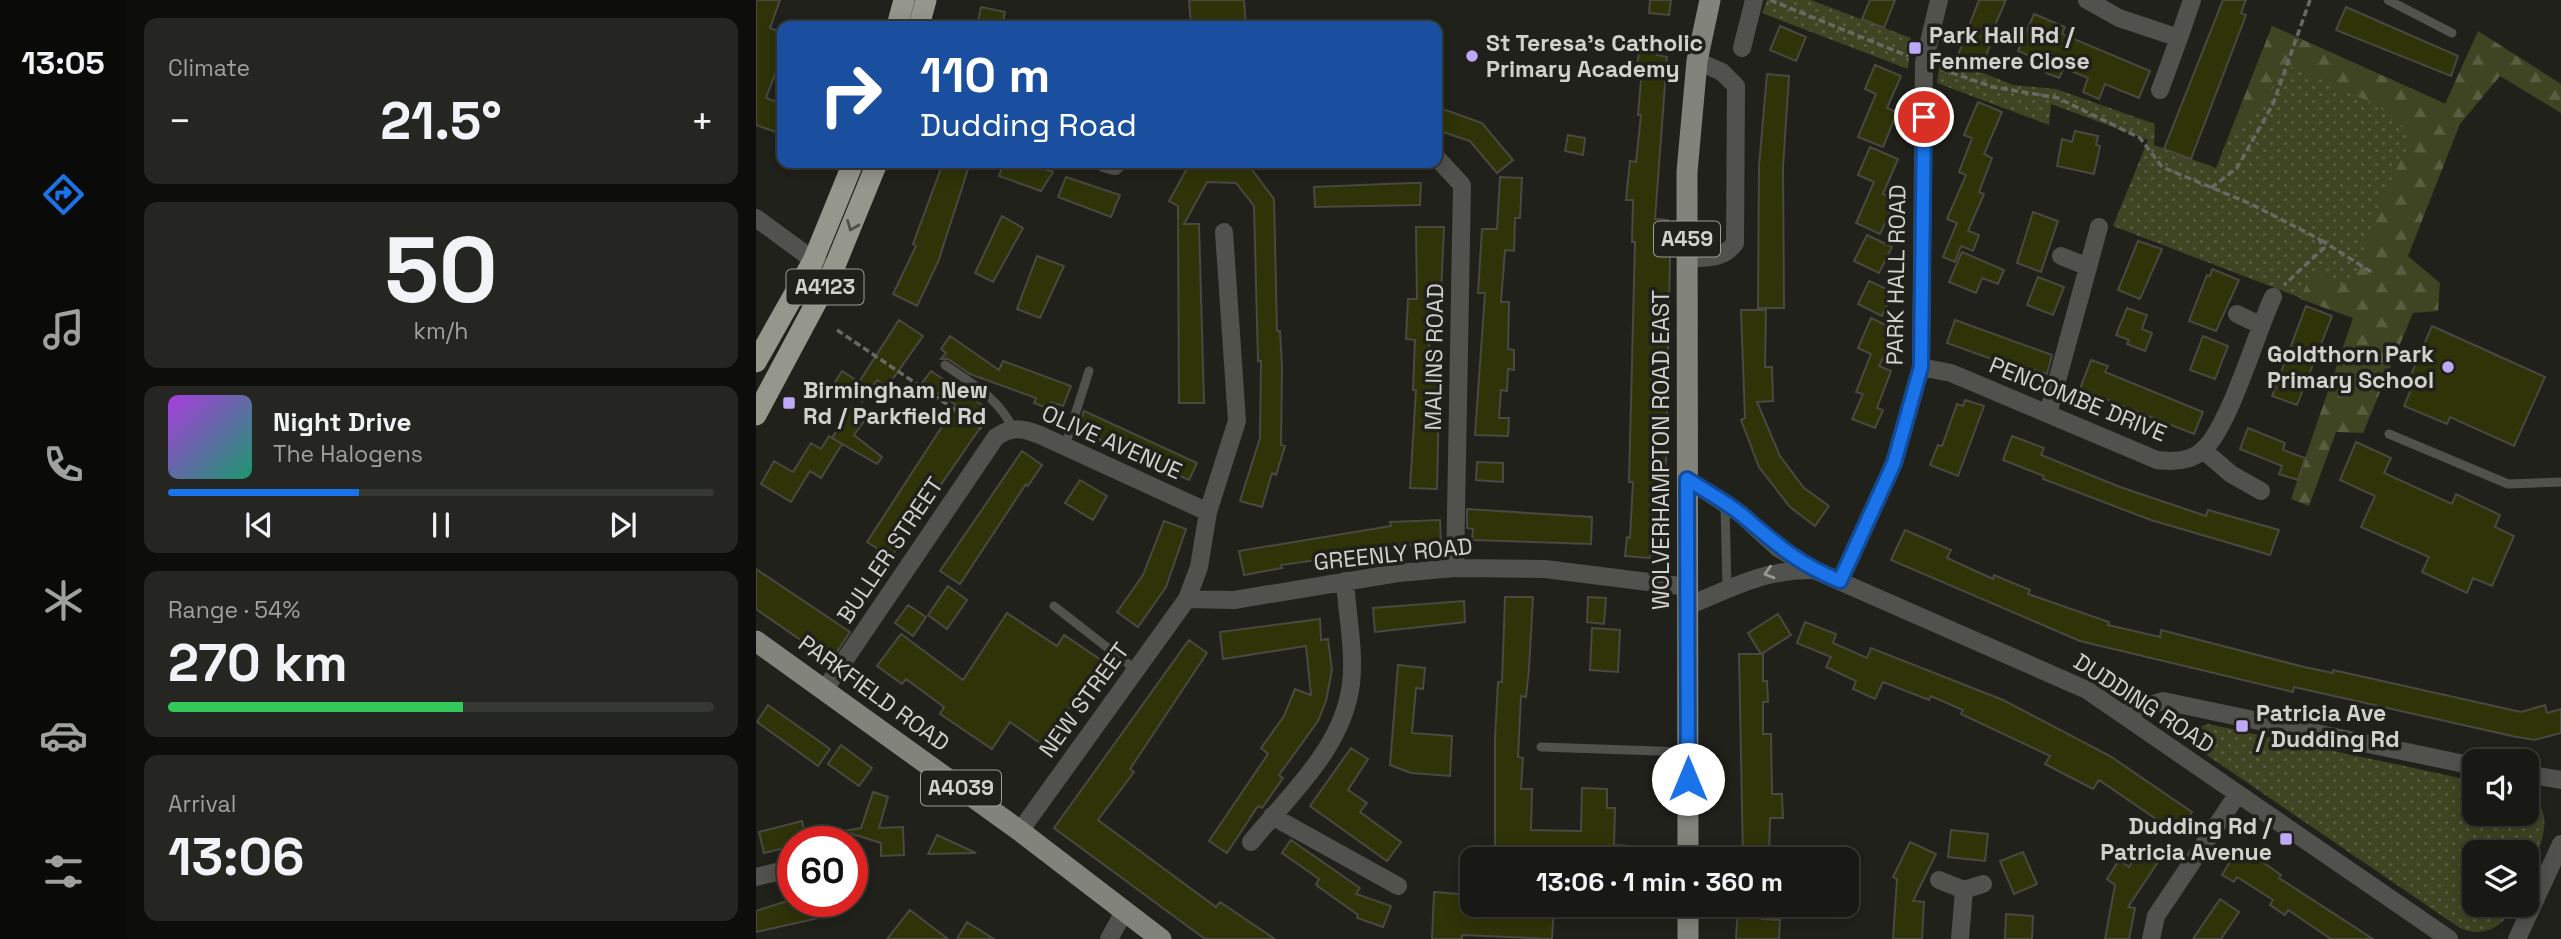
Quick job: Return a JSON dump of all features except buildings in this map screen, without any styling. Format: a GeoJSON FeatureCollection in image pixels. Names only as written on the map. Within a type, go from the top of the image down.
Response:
{"type":"FeatureCollection","features":[{"type":"Feature","properties":{"kind":"highway"},"geometry":{"type":"LineString","coordinates":[[898,21],[904,0]]}},
{"type":"Feature","properties":{"kind":"highway"},"geometry":{"type":"LineString","coordinates":[[920,21],[925,0]]}},
{"type":"Feature","properties":{"kind":"highway","name":"A4123"},"geometry":{"type":"LineString","coordinates":[[756,362],[813,261],[851,168]]}},
{"type":"Feature","properties":{"kind":"highway","name":"A4123"},"geometry":{"type":"LineString","coordinates":[[756,415],[832,273],[875,168]]}},
{"type":"Feature","properties":{"kind":"main road","name":"WOLVERHAMPTON ROAD EAST"},"geometry":{"type":"LineString","coordinates":[[1688,847],[1687,172],[1697,61],[1710,0]]}},
{"type":"Feature","properties":{"kind":"main road","name":"PARKFIELD ROAD"},"geometry":{"type":"LineString","coordinates":[[756,641],[1020,831],[1161,939]]}},
{"type":"Feature","properties":{"kind":"main road"},"geometry":{"type":"LineString","coordinates":[[1688,917],[1688,939]]}},
{"type":"Feature","properties":{"kind":"street"},"geometry":{"type":"LineString","coordinates":[[1742,48],[1754,0]]}},
{"type":"Feature","properties":{"kind":"street","name":"PARK HALL ROAD"},"geometry":{"type":"LineString","coordinates":[[1840,581],[1894,463],[1921,367],[1924,63],[1939,0]]}},
{"type":"Feature","properties":{"kind":"street"},"geometry":{"type":"LineString","coordinates":[[2087,0],[2119,18],[2179,38]]}},
{"type":"Feature","properties":{"kind":"street"},"geometry":{"type":"LineString","coordinates":[[2160,90],[2192,0]]}},
{"type":"Feature","properties":{"kind":"street"},"geometry":{"type":"LineString","coordinates":[[1687,257],[1714,258],[1729,251],[1735,243],[1736,86],[1722,72],[1697,61]]}},
{"type":"Feature","properties":{"kind":"street","name":"MALINS ROAD"},"geometry":{"type":"LineString","coordinates":[[1442,163],[1462,185],[1455,568]]}},
{"type":"Feature","properties":{"kind":"street"},"geometry":{"type":"LineString","coordinates":[[756,218],[832,273]]}},
{"type":"Feature","properties":{"kind":"street"},"geometry":{"type":"LineString","coordinates":[[2048,414],[2099,227]]}},
{"type":"Feature","properties":{"kind":"street","name":"NEW STREET"},"geometry":{"type":"LineString","coordinates":[[1020,831],[1187,599],[1199,567],[1208,512],[1237,421],[1224,232]]}},
{"type":"Feature","properties":{"kind":"street"},"geometry":{"type":"LineString","coordinates":[[2061,256],[2088,267]]}},
{"type":"Feature","properties":{"kind":"street"},"geometry":{"type":"LineString","coordinates":[[2260,491],[2231,474],[2203,450],[2216,436],[2273,296]]}},
{"type":"Feature","properties":{"kind":"street"},"geometry":{"type":"LineString","coordinates":[[2237,314],[2260,325]]}},
{"type":"Feature","properties":{"kind":"street","name":"PENCOMBE DRIVE"},"geometry":{"type":"LineString","coordinates":[[1921,367],[1951,373],[2157,460],[2172,462],[2193,457],[2203,450]]}},
{"type":"Feature","properties":{"kind":"street","name":"OLIVE AVENUE"},"geometry":{"type":"LineString","coordinates":[[996,437],[1020,428],[1208,512]]}},
{"type":"Feature","properties":{"kind":"street","name":"BULLER STREET"},"geometry":{"type":"LineString","coordinates":[[825,689],[996,437]]}},
{"type":"Feature","properties":{"kind":"street","name":"DUDDING ROAD"},"geometry":{"type":"LineString","coordinates":[[1687,479],[1725,503],[1778,548],[1814,570],[2060,675],[2124,713],[2237,795],[2448,939]]}},
{"type":"Feature","properties":{"kind":"street","name":"GREENLY ROAD"},"geometry":{"type":"LineString","coordinates":[[1187,599],[1234,600],[1345,581],[1455,568],[1545,569],[1688,597]]}},
{"type":"Feature","properties":{"kind":"street"},"geometry":{"type":"LineString","coordinates":[[1688,597],[1727,589],[1784,569],[1814,570]]}},
{"type":"Feature","properties":{"kind":"street"},"geometry":{"type":"LineString","coordinates":[[1251,842],[1333,739],[1347,702],[1352,682],[1345,581]]}},
{"type":"Feature","properties":{"kind":"street"},"geometry":{"type":"LineString","coordinates":[[2124,713],[2163,701],[2462,763]]}},
{"type":"Feature","properties":{"kind":"street"},"geometry":{"type":"LineString","coordinates":[[2539,776],[2561,780]]}},
{"type":"Feature","properties":{"kind":"street"},"geometry":{"type":"LineString","coordinates":[[2151,939],[2156,916],[2237,795]]}},
{"type":"Feature","properties":{"kind":"street"},"geometry":{"type":"LineString","coordinates":[[1272,816],[1398,886]]}},
{"type":"Feature","properties":{"kind":"street"},"geometry":{"type":"LineString","coordinates":[[2517,939],[2561,844]]}},
{"type":"Feature","properties":{"kind":"street"},"geometry":{"type":"LineString","coordinates":[[756,877],[777,872]]}},
{"type":"Feature","properties":{"kind":"street"},"geometry":{"type":"LineString","coordinates":[[1939,880],[1964,890],[1983,884]]}},
{"type":"Feature","properties":{"kind":"street"},"geometry":{"type":"LineString","coordinates":[[1960,939],[1964,890]]}},
{"type":"Feature","properties":{"kind":"street"},"geometry":{"type":"LineString","coordinates":[[1109,939],[1125,910]]}},
{"type":"Feature","properties":{"kind":"lane"},"geometry":{"type":"LineString","coordinates":[[2388,0],[2452,33]]}},
{"type":"Feature","properties":{"kind":"lane"},"geometry":{"type":"LineString","coordinates":[[945,365],[982,391],[1007,415],[1013,429]]}},
{"type":"Feature","properties":{"kind":"lane"},"geometry":{"type":"LineString","coordinates":[[1065,446],[1089,371]]}},
{"type":"Feature","properties":{"kind":"lane"},"geometry":{"type":"LineString","coordinates":[[2389,434],[2508,484],[2561,481]]}},
{"type":"Feature","properties":{"kind":"lane"},"geometry":{"type":"LineString","coordinates":[[1725,503],[1727,589]]}},
{"type":"Feature","properties":{"kind":"lane"},"geometry":{"type":"LineString","coordinates":[[1054,606],[1136,670]]}},
{"type":"Feature","properties":{"kind":"lane"},"geometry":{"type":"LineString","coordinates":[[1541,747],[1688,752]]}},
{"type":"Feature","properties":{"kind":"path"},"geometry":{"type":"LineString","coordinates":[[1770,0],[1924,63],[1993,87],[2058,98],[2140,138],[2162,167],[2319,239],[2373,273]]}},
{"type":"Feature","properties":{"kind":"path"},"geometry":{"type":"LineString","coordinates":[[2211,188],[2237,168],[2273,104],[2310,0]]}},
{"type":"Feature","properties":{"kind":"path"},"geometry":{"type":"LineString","coordinates":[[2273,296],[2324,248],[2319,239]]}},
{"type":"Feature","properties":{"kind":"path"},"geometry":{"type":"LineString","coordinates":[[837,330],[996,437]]}},
{"type":"Feature","properties":{"kind":"green space"},"geometry":{"type":"Polygon","coordinates":[[[1767,0],[1811,0],[1911,38],[1908,69],[1762,13],[1767,0]]]}},
{"type":"Feature","properties":{"kind":"green space"},"geometry":{"type":"Polygon","coordinates":[[[2272,26],[2446,104],[2353,318],[2113,226],[2148,140],[2051,104],[2049,125],[1937,83],[1941,56],[2013,85],[2056,89],[2155,124],[2154,145],[2216,168],[2272,26]]]}},
{"type":"Feature","properties":{"kind":"green space"},"geometry":{"type":"Polygon","coordinates":[[[2272,26],[2445,104],[2478,31],[2561,84],[2561,113],[2500,76],[2460,124],[2408,256],[2440,283],[2438,311],[2413,313],[2363,433],[2336,432],[2309,506],[2291,499],[2353,318],[2300,299],[2309,279],[2320,275],[2343,285],[2357,271],[2380,202],[2413,137],[2377,105],[2284,63],[2260,111],[2230,134],[2272,26]]]}},
{"type":"Feature","properties":{"kind":"green space"},"geometry":{"type":"Polygon","coordinates":[[[2208,724],[2462,778],[2462,826],[2539,826],[2539,805],[2544,821],[2541,844],[2539,849],[2539,840],[2462,840],[2462,917],[2506,917],[2485,931],[2469,931],[2460,928],[2195,747],[2191,738],[2193,729],[2208,724]]]}},
{"type":"Feature","properties":{"kind":"place","name":"Park Hall Rd / Fenmere Close"},"geometry":{"type":"Point","coordinates":[1915,48]}},
{"type":"Feature","properties":{"kind":"place","name":"St Teresa's Catholic Primary Academy"},"geometry":{"type":"Point","coordinates":[1472,56]}},
{"type":"Feature","properties":{"kind":"place","name":"Goldthorn Park Primary School"},"geometry":{"type":"Point","coordinates":[2448,367]}},
{"type":"Feature","properties":{"kind":"place","name":"Birmingham New Rd / Parkfield Rd"},"geometry":{"type":"Point","coordinates":[789,403]}},
{"type":"Feature","properties":{"kind":"place","name":"Patricia Ave / Dudding Rd"},"geometry":{"type":"Point","coordinates":[2242,726]}},
{"type":"Feature","properties":{"kind":"place","name":"Dudding Rd / Patricia Avenue"},"geometry":{"type":"Point","coordinates":[2286,839]}},
{"type":"Feature","properties":{"kind":"route"},"geometry":{"type":"LineString","coordinates":[[1688,779],[1687,479],[1741,514],[1778,548],[1814,570],[1840,581],[1894,463],[1921,367],[1924,117]]}}]}
